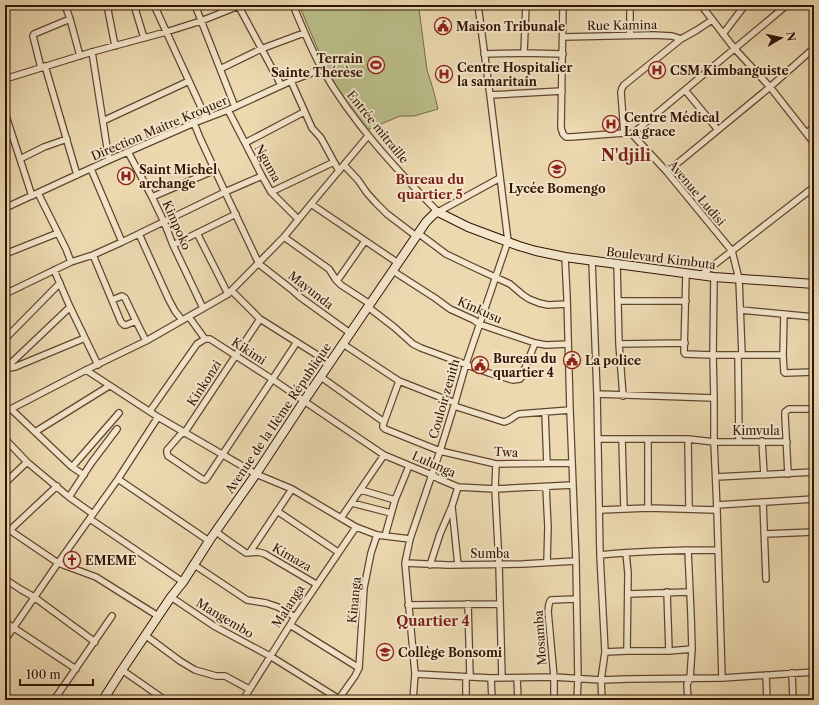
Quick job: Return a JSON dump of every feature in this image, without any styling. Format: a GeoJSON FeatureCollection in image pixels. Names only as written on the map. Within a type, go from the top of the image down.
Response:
{"type":"FeatureCollection","features":[{"type":"Feature","properties":{"kind":"street"},"geometry":{"type":"LineString","coordinates":[[65,5],[80,56]]}},
{"type":"Feature","properties":{"kind":"street"},"geometry":{"type":"LineString","coordinates":[[107,5],[115,46]]}},
{"type":"Feature","properties":{"kind":"street"},"geometry":{"type":"LineString","coordinates":[[134,5],[144,38]]}},
{"type":"Feature","properties":{"kind":"street"},"geometry":{"type":"LineString","coordinates":[[154,5],[206,118]]}},
{"type":"Feature","properties":{"kind":"street"},"geometry":{"type":"LineString","coordinates":[[195,5],[235,107]]}},
{"type":"Feature","properties":{"kind":"street"},"geometry":{"type":"LineString","coordinates":[[5,79],[92,52],[201,21],[239,5],[281,86]]}},
{"type":"Feature","properties":{"kind":"street","name":"Entrée mitraille"},"geometry":{"type":"LineString","coordinates":[[293,5],[304,33],[322,69],[340,97],[368,136],[438,212]]}},
{"type":"Feature","properties":{"kind":"street"},"geometry":{"type":"LineString","coordinates":[[478,5],[508,241]]}},
{"type":"Feature","properties":{"kind":"street"},"geometry":{"type":"LineString","coordinates":[[524,53],[526,5]]}},
{"type":"Feature","properties":{"kind":"street"},"geometry":{"type":"LineString","coordinates":[[563,5],[561,128],[566,137],[624,133],[632,134],[787,5]]}},
{"type":"Feature","properties":{"kind":"street"},"geometry":{"type":"LineString","coordinates":[[630,5],[630,35]]}},
{"type":"Feature","properties":{"kind":"street"},"geometry":{"type":"LineString","coordinates":[[700,5],[734,48],[770,87],[814,142]]}},
{"type":"Feature","properties":{"kind":"street"},"geometry":{"type":"LineString","coordinates":[[723,34],[745,5]]}},
{"type":"Feature","properties":{"kind":"street"},"geometry":{"type":"LineString","coordinates":[[70,19],[34,34],[33,36],[67,139],[77,175]]}},
{"type":"Feature","properties":{"kind":"street"},"geometry":{"type":"LineString","coordinates":[[624,133],[621,92],[624,85],[681,39],[712,20]]}},
{"type":"Feature","properties":{"kind":"street"},"geometry":{"type":"LineString","coordinates":[[220,69],[261,49],[304,33]]}},
{"type":"Feature","properties":{"kind":"street","name":"Rue Kamina"},"geometry":{"type":"LineString","coordinates":[[563,37],[630,35],[672,36],[681,39]]}},
{"type":"Feature","properties":{"kind":"street"},"geometry":{"type":"LineString","coordinates":[[667,172],[770,87],[814,48]]}},
{"type":"Feature","properties":{"kind":"street"},"geometry":{"type":"LineString","coordinates":[[92,52],[109,160]]}},
{"type":"Feature","properties":{"kind":"street"},"geometry":{"type":"LineString","coordinates":[[484,54],[563,54]]}},
{"type":"Feature","properties":{"kind":"street","name":"Direction Maitre Kroquer"},"geometry":{"type":"LineString","coordinates":[[5,208],[109,160],[322,69]]}},
{"type":"Feature","properties":{"kind":"street"},"geometry":{"type":"LineString","coordinates":[[103,121],[189,81]]}},
{"type":"Feature","properties":{"kind":"street"},"geometry":{"type":"LineString","coordinates":[[291,81],[312,128],[321,138],[339,170]]}},
{"type":"Feature","properties":{"kind":"street"},"geometry":{"type":"LineString","coordinates":[[685,90],[718,130]]}},
{"type":"Feature","properties":{"kind":"street"},"geometry":{"type":"LineString","coordinates":[[490,96],[562,92]]}},
{"type":"Feature","properties":{"kind":"street","name":"Nguma"},"geometry":{"type":"LineString","coordinates":[[228,110],[271,192],[298,219]]}},
{"type":"Feature","properties":{"kind":"street"},"geometry":{"type":"LineString","coordinates":[[245,142],[304,112]]}},
{"type":"Feature","properties":{"kind":"street"},"geometry":{"type":"LineString","coordinates":[[5,113],[32,196]]}},
{"type":"Feature","properties":{"kind":"street"},"geometry":{"type":"LineString","coordinates":[[194,123],[259,264]]}},
{"type":"Feature","properties":{"kind":"street"},"geometry":{"type":"LineString","coordinates":[[807,133],[814,127]]}},
{"type":"Feature","properties":{"kind":"street","name":"Avenue Ludisi"},"geometry":{"type":"LineString","coordinates":[[632,134],[667,172],[732,252],[739,279],[741,310],[739,441]]}},
{"type":"Feature","properties":{"kind":"street"},"geometry":{"type":"LineString","coordinates":[[5,412],[146,341],[230,293],[284,237],[368,136]]}},
{"type":"Feature","properties":{"kind":"street"},"geometry":{"type":"LineString","coordinates":[[20,159],[44,147],[67,139]]}},
{"type":"Feature","properties":{"kind":"street","name":"Kimpoko"},"geometry":{"type":"LineString","coordinates":[[128,152],[152,197],[203,308]]}},
{"type":"Feature","properties":{"kind":"street"},"geometry":{"type":"LineString","coordinates":[[271,192],[334,162]]}},
{"type":"Feature","properties":{"kind":"street"},"geometry":{"type":"LineString","coordinates":[[344,165],[387,214],[446,254],[496,276],[510,284],[523,295],[539,303],[548,305],[567,304]]}},
{"type":"Feature","properties":{"kind":"street"},"geometry":{"type":"LineString","coordinates":[[91,169],[122,242]]}},
{"type":"Feature","properties":{"kind":"street"},"geometry":{"type":"LineString","coordinates":[[152,197],[215,170]]}},
{"type":"Feature","properties":{"kind":"street"},"geometry":{"type":"LineString","coordinates":[[5,294],[71,262],[93,255],[122,242],[225,192],[262,176]]}},
{"type":"Feature","properties":{"kind":"street","name":"Avenue de la IIème République"},"geometry":{"type":"LineString","coordinates":[[103,700],[145,635],[183,582],[215,530],[256,474],[350,333],[429,219],[438,212],[500,178]]}},
{"type":"Feature","properties":{"kind":"street"},"geometry":{"type":"LineString","coordinates":[[701,275],[814,187]]}},
{"type":"Feature","properties":{"kind":"street"},"geometry":{"type":"LineString","coordinates":[[38,193],[71,262]]}},
{"type":"Feature","properties":{"kind":"street"},"geometry":{"type":"LineString","coordinates":[[311,204],[398,263]]}},
{"type":"Feature","properties":{"kind":"street","name":"Boulevard Kimbuta"},"geometry":{"type":"LineString","coordinates":[[438,212],[468,227],[536,251],[564,257],[714,278],[814,284]]}},
{"type":"Feature","properties":{"kind":"street"},"geometry":{"type":"LineString","coordinates":[[173,245],[236,214]]}},
{"type":"Feature","properties":{"kind":"street"},"geometry":{"type":"LineString","coordinates":[[5,254],[58,233]]}},
{"type":"Feature","properties":{"kind":"street","name":"Kimpoko"},"geometry":{"type":"LineString","coordinates":[[197,233],[230,293]]}},
{"type":"Feature","properties":{"kind":"street"},"geometry":{"type":"LineString","coordinates":[[139,234],[175,311],[182,320]]}},
{"type":"Feature","properties":{"kind":"street","name":"Mayunda"},"geometry":{"type":"LineString","coordinates":[[284,237],[329,269],[341,285],[417,346],[489,374],[513,380],[520,379],[522,376],[534,343]]}},
{"type":"Feature","properties":{"kind":"street"},"geometry":{"type":"LineString","coordinates":[[337,281],[365,241]]}},
{"type":"Feature","properties":{"kind":"street","name":"Couloir zenith"},"geometry":{"type":"LineString","coordinates":[[413,700],[414,674],[405,564],[410,539],[455,405],[479,324],[508,241]]}},
{"type":"Feature","properties":{"kind":"street"},"geometry":{"type":"LineString","coordinates":[[93,255],[123,324],[126,325],[136,322]]}},
{"type":"Feature","properties":{"kind":"street"},"geometry":{"type":"LineString","coordinates":[[564,257],[576,560],[577,700]]}},
{"type":"Feature","properties":{"kind":"street"},"geometry":{"type":"LineString","coordinates":[[592,261],[597,394],[600,555],[605,652],[601,680],[602,700]]}},
{"type":"Feature","properties":{"kind":"street","name":"Mayunda"},"geometry":{"type":"LineString","coordinates":[[259,264],[300,298],[350,333]]}},
{"type":"Feature","properties":{"kind":"street"},"geometry":{"type":"LineString","coordinates":[[616,264],[619,344],[623,396]]}},
{"type":"Feature","properties":{"kind":"street"},"geometry":{"type":"LineString","coordinates":[[54,270],[84,338],[98,365]]}},
{"type":"Feature","properties":{"kind":"street","name":"Kinkusu"},"geometry":{"type":"LineString","coordinates":[[393,271],[450,310],[474,320],[479,324],[534,343],[546,345],[568,344]]}},
{"type":"Feature","properties":{"kind":"street"},"geometry":{"type":"LineString","coordinates":[[686,274],[685,354],[782,355]]}},
{"type":"Feature","properties":{"kind":"street"},"geometry":{"type":"LineString","coordinates":[[714,278],[714,442],[722,678]]}},
{"type":"Feature","properties":{"kind":"street"},"geometry":{"type":"LineString","coordinates":[[5,339],[60,283]]}},
{"type":"Feature","properties":{"kind":"street"},"geometry":{"type":"LineString","coordinates":[[230,293],[260,319],[330,363]]}},
{"type":"Feature","properties":{"kind":"street"},"geometry":{"type":"LineString","coordinates":[[112,300],[122,296],[124,297],[146,341]]}},
{"type":"Feature","properties":{"kind":"street"},"geometry":{"type":"LineString","coordinates":[[618,302],[686,301]]}},
{"type":"Feature","properties":{"kind":"street"},"geometry":{"type":"LineString","coordinates":[[70,307],[6,365],[11,368],[15,368],[84,338]]}},
{"type":"Feature","properties":{"kind":"street"},"geometry":{"type":"LineString","coordinates":[[741,310],[814,317]]}},
{"type":"Feature","properties":{"kind":"street"},"geometry":{"type":"LineString","coordinates":[[784,314],[782,355],[783,370],[785,373],[814,372]]}},
{"type":"Feature","properties":{"kind":"street"},"geometry":{"type":"LineString","coordinates":[[150,411],[197,344],[205,340],[189,317]]}},
{"type":"Feature","properties":{"kind":"street","name":"Kinkonzi"},"geometry":{"type":"LineString","coordinates":[[223,454],[205,480],[168,456],[167,450],[177,437],[185,432],[260,319]]}},
{"type":"Feature","properties":{"kind":"street","name":"Kikimi"},"geometry":{"type":"LineString","coordinates":[[205,340],[210,339],[236,355],[304,401]]}},
{"type":"Feature","properties":{"kind":"street"},"geometry":{"type":"LineString","coordinates":[[223,454],[296,342]]}},
{"type":"Feature","properties":{"kind":"street"},"geometry":{"type":"LineString","coordinates":[[619,344],[685,343]]}},
{"type":"Feature","properties":{"kind":"street"},"geometry":{"type":"LineString","coordinates":[[343,344],[400,381],[455,405],[504,422],[519,414],[570,410]]}},
{"type":"Feature","properties":{"kind":"street"},"geometry":{"type":"LineString","coordinates":[[86,370],[158,417],[256,474],[292,489],[341,518],[377,535],[410,539]]}},
{"type":"Feature","properties":{"kind":"street"},"geometry":{"type":"LineString","coordinates":[[321,377],[384,422],[400,381]]}},
{"type":"Feature","properties":{"kind":"street"},"geometry":{"type":"LineString","coordinates":[[35,432],[109,386]]}},
{"type":"Feature","properties":{"kind":"street"},"geometry":{"type":"LineString","coordinates":[[597,394],[714,398]]}},
{"type":"Feature","properties":{"kind":"street","name":"Lulunga"},"geometry":{"type":"LineString","coordinates":[[304,401],[384,455],[458,487],[495,489],[573,485]]}},
{"type":"Feature","properties":{"kind":"street"},"geometry":{"type":"LineString","coordinates":[[11,409],[72,467],[84,475]]}},
{"type":"Feature","properties":{"kind":"street","name":"Kimvula"},"geometry":{"type":"LineString","coordinates":[[598,439],[688,439],[714,442],[787,442],[785,412],[789,409],[814,409]]}},
{"type":"Feature","properties":{"kind":"street"},"geometry":{"type":"LineString","coordinates":[[546,412],[547,464]]}},
{"type":"Feature","properties":{"kind":"street"},"geometry":{"type":"LineString","coordinates":[[72,467],[119,413]]}},
{"type":"Feature","properties":{"kind":"street"},"geometry":{"type":"LineString","coordinates":[[5,640],[118,479],[158,417]]}},
{"type":"Feature","properties":{"kind":"street","name":"Twa"},"geometry":{"type":"LineString","coordinates":[[384,422],[383,427],[385,429],[440,451],[496,464],[572,463]]}},
{"type":"Feature","properties":{"kind":"street"},"geometry":{"type":"LineString","coordinates":[[70,497],[92,462],[117,429]]}},
{"type":"Feature","properties":{"kind":"street"},"geometry":{"type":"LineString","coordinates":[[5,439],[27,462],[91,516],[183,582]]}},
{"type":"Feature","properties":{"kind":"street"},"geometry":{"type":"LineString","coordinates":[[622,439],[624,509]]}},
{"type":"Feature","properties":{"kind":"street"},"geometry":{"type":"LineString","coordinates":[[648,439],[648,508]]}},
{"type":"Feature","properties":{"kind":"street"},"geometry":{"type":"LineString","coordinates":[[688,439],[689,509]]}},
{"type":"Feature","properties":{"kind":"street"},"geometry":{"type":"LineString","coordinates":[[762,441],[764,475]]}},
{"type":"Feature","properties":{"kind":"street"},"geometry":{"type":"LineString","coordinates":[[787,442],[788,474]]}},
{"type":"Feature","properties":{"kind":"street"},"geometry":{"type":"LineString","coordinates":[[341,518],[384,455]]}},
{"type":"Feature","properties":{"kind":"street"},"geometry":{"type":"LineString","coordinates":[[5,482],[27,462]]}},
{"type":"Feature","properties":{"kind":"street"},"geometry":{"type":"LineString","coordinates":[[496,464],[495,489],[499,564],[502,678]]}},
{"type":"Feature","properties":{"kind":"street"},"geometry":{"type":"LineString","coordinates":[[385,536],[395,500],[409,466]]}},
{"type":"Feature","properties":{"kind":"street"},"geometry":{"type":"LineString","coordinates":[[716,477],[814,472]]}},
{"type":"Feature","properties":{"kind":"street"},"geometry":{"type":"LineString","coordinates":[[118,479],[208,541]]}},
{"type":"Feature","properties":{"kind":"street"},"geometry":{"type":"LineString","coordinates":[[57,486],[7,529],[58,563],[96,577],[158,616]]}},
{"type":"Feature","properties":{"kind":"street"},"geometry":{"type":"LineString","coordinates":[[430,565],[458,487]]}},
{"type":"Feature","properties":{"kind":"street"},"geometry":{"type":"LineString","coordinates":[[546,487],[548,544],[547,562]]}},
{"type":"Feature","properties":{"kind":"street"},"geometry":{"type":"LineString","coordinates":[[250,552],[292,489]]}},
{"type":"Feature","properties":{"kind":"street"},"geometry":{"type":"LineString","coordinates":[[361,490],[395,500]]}},
{"type":"Feature","properties":{"kind":"street"},"geometry":{"type":"LineString","coordinates":[[600,510],[717,508],[763,502],[814,499]]}},
{"type":"Feature","properties":{"kind":"street"},"geometry":{"type":"LineString","coordinates":[[763,502],[766,579]]}},
{"type":"Feature","properties":{"kind":"street"},"geometry":{"type":"LineString","coordinates":[[352,503],[391,513]]}},
{"type":"Feature","properties":{"kind":"street"},"geometry":{"type":"LineString","coordinates":[[452,506],[458,565]]}},
{"type":"Feature","properties":{"kind":"street"},"geometry":{"type":"LineString","coordinates":[[277,512],[338,552]]}},
{"type":"Feature","properties":{"kind":"street","name":"Malanga"},"geometry":{"type":"LineString","coordinates":[[243,700],[316,584],[356,526]]}},
{"type":"Feature","properties":{"kind":"street","name":"Kimaza"},"geometry":{"type":"LineString","coordinates":[[215,530],[246,553],[258,552],[265,554],[316,584]]}},
{"type":"Feature","properties":{"kind":"street"},"geometry":{"type":"LineString","coordinates":[[765,534],[814,532],[814,557]]}},
{"type":"Feature","properties":{"kind":"street","name":"Kinanga"},"geometry":{"type":"LineString","coordinates":[[270,656],[338,699],[359,668],[364,588],[371,553],[377,535]]}},
{"type":"Feature","properties":{"kind":"street"},"geometry":{"type":"LineString","coordinates":[[600,555],[688,550],[718,550]]}},
{"type":"Feature","properties":{"kind":"street"},"geometry":{"type":"LineString","coordinates":[[688,550],[692,649],[690,679],[687,684],[688,700]]}},
{"type":"Feature","properties":{"kind":"street"},"geometry":{"type":"LineString","coordinates":[[626,553],[628,573],[627,651]]}},
{"type":"Feature","properties":{"kind":"street","name":"Sumba"},"geometry":{"type":"LineString","coordinates":[[405,564],[523,564],[576,560]]}},
{"type":"Feature","properties":{"kind":"street"},"geometry":{"type":"LineString","coordinates":[[193,564],[247,600],[266,603],[278,607],[295,617]]}},
{"type":"Feature","properties":{"kind":"street"},"geometry":{"type":"LineString","coordinates":[[5,579],[34,597],[95,642]]}},
{"type":"Feature","properties":{"kind":"street"},"geometry":{"type":"LineString","coordinates":[[667,592],[669,651]]}},
{"type":"Feature","properties":{"kind":"street"},"geometry":{"type":"LineString","coordinates":[[628,594],[690,592]]}},
{"type":"Feature","properties":{"kind":"street","name":"Mangembo"},"geometry":{"type":"LineString","coordinates":[[171,597],[214,626],[270,656]]}},
{"type":"Feature","properties":{"kind":"street","name":"Mosamba"},"geometry":{"type":"LineString","coordinates":[[554,700],[554,677],[548,611],[549,604],[552,600],[576,599]]}},
{"type":"Feature","properties":{"kind":"street"},"geometry":{"type":"LineString","coordinates":[[466,700],[468,677],[468,604]]}},
{"type":"Feature","properties":{"kind":"street"},"geometry":{"type":"LineString","coordinates":[[408,605],[500,604]]}},
{"type":"Feature","properties":{"kind":"street"},"geometry":{"type":"LineString","coordinates":[[54,700],[112,616]]}},
{"type":"Feature","properties":{"kind":"street"},"geometry":{"type":"LineString","coordinates":[[5,622],[76,669]]}},
{"type":"Feature","properties":{"kind":"street"},"geometry":{"type":"LineString","coordinates":[[290,625],[359,668]]}},
{"type":"Feature","properties":{"kind":"street"},"geometry":{"type":"LineString","coordinates":[[145,635],[180,661],[195,670],[216,676],[225,676],[249,689]]}},
{"type":"Feature","properties":{"kind":"street"},"geometry":{"type":"LineString","coordinates":[[605,652],[669,651],[692,649]]}},
{"type":"Feature","properties":{"kind":"street"},"geometry":{"type":"LineString","coordinates":[[122,670],[166,700]]}},
{"type":"Feature","properties":{"kind":"street"},"geometry":{"type":"LineString","coordinates":[[414,674],[491,678],[554,677],[601,680],[722,678],[814,672]]}},
{"type":"Feature","properties":{"kind":"street"},"geometry":{"type":"LineString","coordinates":[[792,673],[793,700]]}},
{"type":"Feature","properties":{"kind":"street"},"geometry":{"type":"LineString","coordinates":[[766,675],[767,700]]}},
{"type":"Feature","properties":{"kind":"street"},"geometry":{"type":"LineString","coordinates":[[491,678],[492,700]]}},
{"type":"Feature","properties":{"kind":"street"},"geometry":{"type":"LineString","coordinates":[[517,678],[518,700]]}},
{"type":"Feature","properties":{"kind":"street"},"geometry":{"type":"LineString","coordinates":[[5,695],[12,700]]}},
{"type":"Feature","properties":{"kind":"green space","name":"Terrain Sainte Thérèse"},"geometry":{"type":"Polygon","coordinates":[[[299,5],[424,5],[419,9],[427,70],[438,109],[414,116],[400,116],[367,130],[340,94],[322,59],[299,5]]]}},
{"type":"Feature","properties":{"kind":"place","name":"Maison Tribunale"},"geometry":{"type":"Point","coordinates":[443,26]}},
{"type":"Feature","properties":{"kind":"place","name":"Terrain Sainte Thérèse"},"geometry":{"type":"Point","coordinates":[376,65]}},
{"type":"Feature","properties":{"kind":"place","name":"CSM Kimbanguiste"},"geometry":{"type":"Point","coordinates":[657,70]}},
{"type":"Feature","properties":{"kind":"place","name":"Centre Hospitalier la samaritain"},"geometry":{"type":"Point","coordinates":[444,74]}},
{"type":"Feature","properties":{"kind":"place","name":"Centre Médical La grace"},"geometry":{"type":"Point","coordinates":[611,124]}},
{"type":"Feature","properties":{"kind":"place","name":"Lycée Bomengo"},"geometry":{"type":"Point","coordinates":[557,169]}},
{"type":"Feature","properties":{"kind":"place","name":"Saint Michel archange"},"geometry":{"type":"Point","coordinates":[126,176]}},
{"type":"Feature","properties":{"kind":"place","name":"La police"},"geometry":{"type":"Point","coordinates":[572,360]}},
{"type":"Feature","properties":{"kind":"place","name":"Bureau du quartier 4"},"geometry":{"type":"Point","coordinates":[480,365]}},
{"type":"Feature","properties":{"kind":"place","name":"EMEME"},"geometry":{"type":"Point","coordinates":[72,560]}},
{"type":"Feature","properties":{"kind":"place","name":"Collège Bonsomi"},"geometry":{"type":"Point","coordinates":[385,652]}},
{"type":"Feature","properties":{"kind":"district","name":"N'djili"},"geometry":{"type":"Point","coordinates":[626,155]}},
{"type":"Feature","properties":{"kind":"district","name":"Bureau du quartier 5"},"geometry":{"type":"Point","coordinates":[430,186]}},
{"type":"Feature","properties":{"kind":"district","name":"Quartier 4"},"geometry":{"type":"Point","coordinates":[433,621]}}]}
